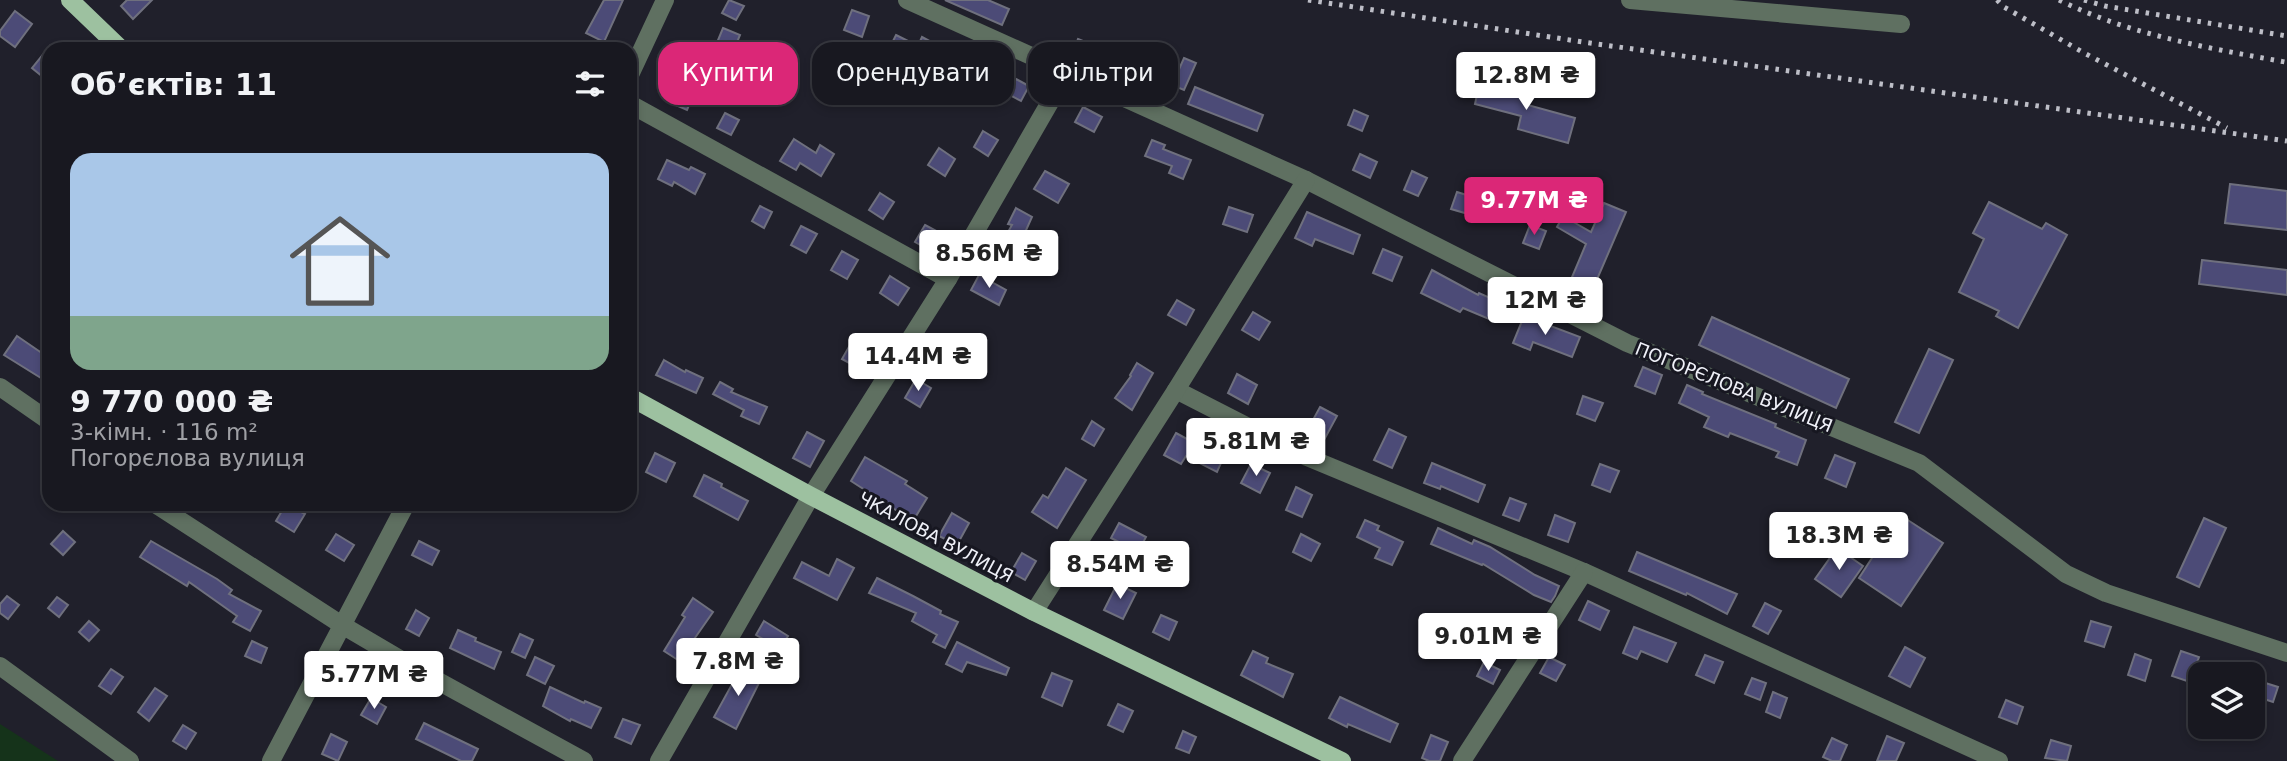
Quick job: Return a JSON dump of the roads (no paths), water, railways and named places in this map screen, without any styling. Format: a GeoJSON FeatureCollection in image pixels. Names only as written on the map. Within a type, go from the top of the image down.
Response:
{"type":"FeatureCollection","features":[{"type":"Feature","properties":{"kind":"main road"},"geometry":{"type":"LineString","coordinates":[[70,0],[114,42]]}},
{"type":"Feature","properties":{"kind":"main road","name":"ЧКАЛОВА ВУЛИЦЯ"},"geometry":{"type":"LineString","coordinates":[[637,401],[811,496],[1034,612],[1342,761]]}},
{"type":"Feature","properties":{"kind":"street"},"geometry":{"type":"LineString","coordinates":[[637,60],[665,0]]}},
{"type":"Feature","properties":{"kind":"street","name":"ПОГОРЄЛОВА ВУЛИЦЯ"},"geometry":{"type":"LineString","coordinates":[[907,0],[1028,53]]}},
{"type":"Feature","properties":{"kind":"street"},"geometry":{"type":"LineString","coordinates":[[1630,0],[1901,24]]}},
{"type":"Feature","properties":{"kind":"street"},"geometry":{"type":"LineString","coordinates":[[659,761],[811,496],[948,279],[1048,105]]}},
{"type":"Feature","properties":{"kind":"street","name":"ПОГОРЄЛОВА ВУЛИЦЯ"},"geometry":{"type":"LineString","coordinates":[[1142,105],[1306,180],[1627,343],[1919,463],[2076,579],[2106,593],[2287,653]]}},
{"type":"Feature","properties":{"kind":"street"},"geometry":{"type":"LineString","coordinates":[[637,108],[948,279]]}},
{"type":"Feature","properties":{"kind":"street"},"geometry":{"type":"LineString","coordinates":[[1034,612],[1306,180]]}},
{"type":"Feature","properties":{"kind":"street"},"geometry":{"type":"LineString","coordinates":[[0,387],[42,417]]}},
{"type":"Feature","properties":{"kind":"street"},"geometry":{"type":"LineString","coordinates":[[1176,390],[1307,457],[1584,572],[1999,761]]}},
{"type":"Feature","properties":{"kind":"street"},"geometry":{"type":"LineString","coordinates":[[166,511],[342,625],[584,761]]}},
{"type":"Feature","properties":{"kind":"street"},"geometry":{"type":"LineString","coordinates":[[271,761],[402,511]]}},
{"type":"Feature","properties":{"kind":"street"},"geometry":{"type":"LineString","coordinates":[[1462,761],[1584,572]]}},
{"type":"Feature","properties":{"kind":"street"},"geometry":{"type":"LineString","coordinates":[[0,666],[130,761]]}},
{"type":"Feature","properties":{"kind":"railway"},"geometry":{"type":"LineString","coordinates":[[1308,0],[1583,42],[2287,141]]}},
{"type":"Feature","properties":{"kind":"railway"},"geometry":{"type":"LineString","coordinates":[[1997,0],[2004,7],[2086,54],[2227,128]]}},
{"type":"Feature","properties":{"kind":"railway"},"geometry":{"type":"LineString","coordinates":[[2059,0],[2141,31],[2285,62]]}},
{"type":"Feature","properties":{"kind":"railway"},"geometry":{"type":"LineString","coordinates":[[2084,0],[2105,6],[2287,36]]}}]}
